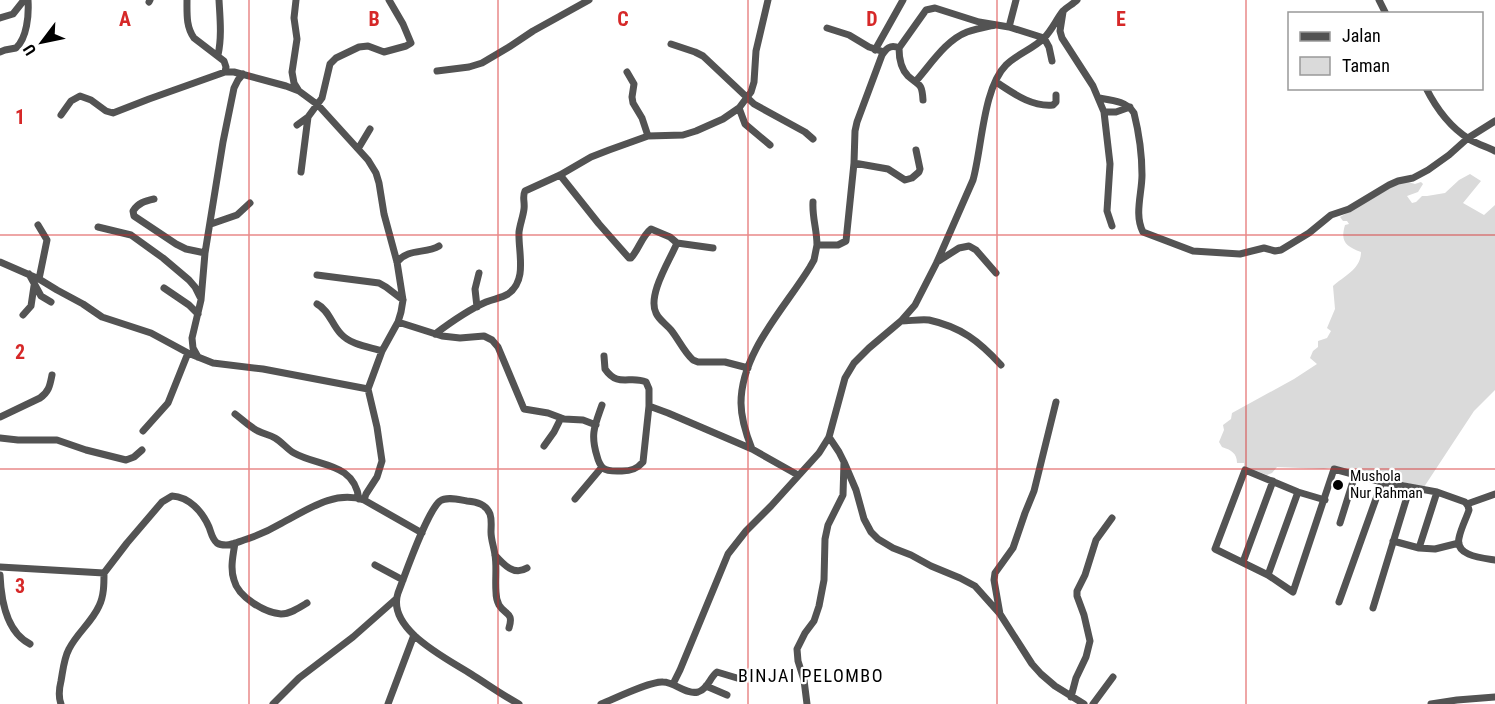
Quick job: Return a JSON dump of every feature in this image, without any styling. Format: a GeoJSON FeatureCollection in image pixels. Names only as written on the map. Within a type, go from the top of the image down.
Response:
{"type":"FeatureCollection","features":[{"type":"Feature","properties":{"kind":"street"},"geometry":{"type":"LineString","coordinates":[[0,18],[13,14],[26,0]]}},
{"type":"Feature","properties":{"kind":"street"},"geometry":{"type":"LineString","coordinates":[[0,52],[16,48],[22,41],[26,28],[26,0]]}},
{"type":"Feature","properties":{"kind":"street"},"geometry":{"type":"LineString","coordinates":[[187,0],[188,24],[191,34],[218,55],[226,64],[225,72]]}},
{"type":"Feature","properties":{"kind":"street"},"geometry":{"type":"LineString","coordinates":[[218,55],[219,0]]}},
{"type":"Feature","properties":{"kind":"street"},"geometry":{"type":"LineString","coordinates":[[296,0],[294,18],[297,39],[292,72],[294,83],[299,91]]}},
{"type":"Feature","properties":{"kind":"street"},"geometry":{"type":"LineString","coordinates":[[297,125],[318,105],[322,98],[328,68],[336,58],[354,48],[364,46],[384,52],[410,44],[410,37],[388,0]]}},
{"type":"Feature","properties":{"kind":"street"},"geometry":{"type":"LineString","coordinates":[[437,70],[475,66],[542,25],[589,0]]}},
{"type":"Feature","properties":{"kind":"street"},"geometry":{"type":"LineString","coordinates":[[435,334],[459,317],[508,294],[514,288],[519,280],[519,230],[524,210],[524,193],[528,189],[560,175],[591,157],[648,136],[683,135],[696,131],[723,119],[739,108],[751,92],[754,82],[756,51],[768,0]]}},
{"type":"Feature","properties":{"kind":"street"},"geometry":{"type":"LineString","coordinates":[[875,50],[903,0]]}},
{"type":"Feature","properties":{"kind":"street"},"geometry":{"type":"LineString","coordinates":[[673,684],[728,554],[746,531],[819,453],[829,437],[845,378],[854,363],[868,348],[901,321],[915,305],[937,262],[973,180],[988,105],[1002,70],[1044,38],[1064,10],[1077,0]]}},
{"type":"Feature","properties":{"kind":"street"},"geometry":{"type":"LineString","coordinates":[[1009,27],[1015,1]]}},
{"type":"Feature","properties":{"kind":"street"},"geometry":{"type":"LineString","coordinates":[[923,99],[922,88],[905,71],[899,48],[926,10],[930,8],[979,22],[1001,24],[1044,38],[1049,47],[1052,62]]}},
{"type":"Feature","properties":{"kind":"street"},"geometry":{"type":"LineString","coordinates":[[1064,10],[1060,31],[1062,38],[1099,98],[1104,112],[1110,164],[1107,211],[1112,226]]}},
{"type":"Feature","properties":{"kind":"street"},"geometry":{"type":"LineString","coordinates":[[916,81],[956,38],[969,31],[1001,24]]}},
{"type":"Feature","properties":{"kind":"street"},"geometry":{"type":"LineString","coordinates":[[827,28],[849,35],[868,47],[884,52]]}},
{"type":"Feature","properties":{"kind":"street"},"geometry":{"type":"LineString","coordinates":[[671,44],[695,51],[709,61],[747,98],[808,133],[813,139]]}},
{"type":"Feature","properties":{"kind":"street"},"geometry":{"type":"LineString","coordinates":[[817,245],[838,245],[846,241],[857,122],[884,52],[891,46],[899,48]]}},
{"type":"Feature","properties":{"kind":"street"},"geometry":{"type":"LineString","coordinates":[[61,115],[72,101],[80,96],[91,99],[106,111],[113,113],[230,72],[299,91],[318,105],[368,160],[379,183],[384,214],[397,262],[402,300],[398,322],[382,351],[368,389],[382,461],[377,477],[361,500]]}},
{"type":"Feature","properties":{"kind":"street"},"geometry":{"type":"LineString","coordinates":[[627,72],[634,84],[633,103],[642,118],[648,136]]}},
{"type":"Feature","properties":{"kind":"street"},"geometry":{"type":"LineString","coordinates":[[198,357],[193,348],[192,338],[201,300],[205,254],[234,88],[243,74]]}},
{"type":"Feature","properties":{"kind":"street"},"geometry":{"type":"LineString","coordinates":[[996,82],[1037,104],[1053,105],[1056,102],[1056,95]]}},
{"type":"Feature","properties":{"kind":"street"},"geometry":{"type":"LineString","coordinates":[[1427,90],[1432,101],[1449,122],[1468,138],[1495,151]]}},
{"type":"Feature","properties":{"kind":"street"},"geometry":{"type":"LineString","coordinates":[[1099,98],[1116,101],[1130,108],[1135,117],[1142,166],[1139,205],[1142,230],[1150,236],[1193,251],[1240,254],[1264,248],[1281,250],[1309,233],[1331,215],[1349,208],[1389,185],[1413,178],[1428,170],[1468,138],[1495,121]]}},
{"type":"Feature","properties":{"kind":"street"},"geometry":{"type":"LineString","coordinates":[[739,108],[745,124],[770,145]]}},
{"type":"Feature","properties":{"kind":"street"},"geometry":{"type":"LineString","coordinates":[[1104,112],[1116,112],[1130,108]]}},
{"type":"Feature","properties":{"kind":"street"},"geometry":{"type":"LineString","coordinates":[[301,172],[308,117]]}},
{"type":"Feature","properties":{"kind":"street"},"geometry":{"type":"LineString","coordinates":[[358,149],[370,129]]}},
{"type":"Feature","properties":{"kind":"street"},"geometry":{"type":"LineString","coordinates":[[854,162],[888,169],[902,179],[909,180],[920,172],[916,150]]}},
{"type":"Feature","properties":{"kind":"street"},"geometry":{"type":"LineString","coordinates":[[560,175],[629,258],[651,229],[670,237],[677,243],[713,248]]}},
{"type":"Feature","properties":{"kind":"street"},"geometry":{"type":"LineString","coordinates":[[154,199],[138,205],[133,211],[134,216],[176,244],[205,254]]}},
{"type":"Feature","properties":{"kind":"street"},"geometry":{"type":"LineString","coordinates":[[752,449],[744,428],[741,401],[748,368],[773,318],[814,260],[817,230],[813,202]]}},
{"type":"Feature","properties":{"kind":"street"},"geometry":{"type":"LineString","coordinates":[[211,224],[230,219],[250,203]]}},
{"type":"Feature","properties":{"kind":"street"},"geometry":{"type":"LineString","coordinates":[[38,225],[47,240],[39,279]]}},
{"type":"Feature","properties":{"kind":"street"},"geometry":{"type":"LineString","coordinates":[[98,227],[133,237],[189,280],[201,300]]}},
{"type":"Feature","properties":{"kind":"street"},"geometry":{"type":"LineString","coordinates":[[677,243],[657,288],[654,304],[657,315],[695,362],[725,362],[748,368]]}},
{"type":"Feature","properties":{"kind":"street"},"geometry":{"type":"LineString","coordinates":[[397,262],[404,255],[439,246]]}},
{"type":"Feature","properties":{"kind":"street"},"geometry":{"type":"LineString","coordinates":[[937,262],[959,248],[969,246],[976,250],[996,273]]}},
{"type":"Feature","properties":{"kind":"street"},"geometry":{"type":"LineString","coordinates":[[0,262],[39,279],[102,317],[151,333],[198,357],[219,364],[263,369],[368,389]]}},
{"type":"Feature","properties":{"kind":"street"},"geometry":{"type":"LineString","coordinates":[[477,307],[475,289],[478,273]]}},
{"type":"Feature","properties":{"kind":"street"},"geometry":{"type":"LineString","coordinates":[[29,274],[41,296],[51,302]]}},
{"type":"Feature","properties":{"kind":"street"},"geometry":{"type":"LineString","coordinates":[[317,275],[379,283],[402,300]]}},
{"type":"Feature","properties":{"kind":"street"},"geometry":{"type":"LineString","coordinates":[[23,315],[31,306],[34,286]]}},
{"type":"Feature","properties":{"kind":"street"},"geometry":{"type":"LineString","coordinates":[[164,288],[198,314]]}},
{"type":"Feature","properties":{"kind":"street"},"geometry":{"type":"LineString","coordinates":[[317,304],[324,308],[339,332],[346,338],[382,351]]}},
{"type":"Feature","properties":{"kind":"street"},"geometry":{"type":"LineString","coordinates":[[901,321],[927,320],[964,333],[986,348],[1000,364]]}},
{"type":"Feature","properties":{"kind":"street"},"geometry":{"type":"LineString","coordinates":[[398,322],[435,334],[460,338],[484,336],[492,340],[498,346],[524,409],[561,418],[583,420],[596,425]]}},
{"type":"Feature","properties":{"kind":"street"},"geometry":{"type":"LineString","coordinates":[[143,431],[168,403],[188,352]]}},
{"type":"Feature","properties":{"kind":"street"},"geometry":{"type":"LineString","coordinates":[[602,405],[593,435],[599,462],[607,470],[635,469],[641,465],[644,456],[649,389],[647,383],[641,380],[622,381],[613,377],[605,369],[604,356]]}},
{"type":"Feature","properties":{"kind":"street"},"geometry":{"type":"LineString","coordinates":[[0,417],[45,394],[52,375]]}},
{"type":"Feature","properties":{"kind":"street"},"geometry":{"type":"LineString","coordinates":[[1000,614],[994,580],[995,573],[1014,548],[1034,491],[1056,402]]}},
{"type":"Feature","properties":{"kind":"street"},"geometry":{"type":"LineString","coordinates":[[649,406],[752,449],[798,475]]}},
{"type":"Feature","properties":{"kind":"street"},"geometry":{"type":"LineString","coordinates":[[236,414],[296,454],[345,472],[361,500]]}},
{"type":"Feature","properties":{"kind":"street"},"geometry":{"type":"LineString","coordinates":[[544,446],[561,418]]}},
{"type":"Feature","properties":{"kind":"street"},"geometry":{"type":"LineString","coordinates":[[829,437],[844,462],[856,490],[864,519],[871,532],[893,548],[968,581],[1000,614],[1041,674],[1054,686],[1084,704]]}},
{"type":"Feature","properties":{"kind":"street"},"geometry":{"type":"LineString","coordinates":[[0,438],[57,440],[126,460],[134,457],[141,450]]}},
{"type":"Feature","properties":{"kind":"street"},"geometry":{"type":"LineString","coordinates":[[807,703],[797,649],[814,621],[819,606],[824,580],[825,539],[828,525],[843,495],[844,462]]}},
{"type":"Feature","properties":{"kind":"street"},"geometry":{"type":"LineString","coordinates":[[575,499],[603,467]]}},
{"type":"Feature","properties":{"kind":"street"},"geometry":{"type":"LineString","coordinates":[[1324,500],[1245,470],[1215,549],[1268,575],[1293,592],[1324,500],[1334,469],[1382,482],[1437,492],[1461,500],[1467,504],[1469,510],[1459,543],[1463,551],[1477,557],[1495,560]]}},
{"type":"Feature","properties":{"kind":"street"},"geometry":{"type":"LineString","coordinates":[[1340,523],[1354,475]]}},
{"type":"Feature","properties":{"kind":"street"},"geometry":{"type":"LineString","coordinates":[[1243,562],[1273,481]]}},
{"type":"Feature","properties":{"kind":"street"},"geometry":{"type":"LineString","coordinates":[[1339,602],[1382,482]]}},
{"type":"Feature","properties":{"kind":"street"},"geometry":{"type":"LineString","coordinates":[[1373,608],[1410,487]]}},
{"type":"Feature","properties":{"kind":"street"},"geometry":{"type":"LineString","coordinates":[[1268,575],[1298,492]]}},
{"type":"Feature","properties":{"kind":"street"},"geometry":{"type":"LineString","coordinates":[[1419,548],[1437,492]]}},
{"type":"Feature","properties":{"kind":"street"},"geometry":{"type":"LineString","coordinates":[[1467,504],[1495,494]]}},
{"type":"Feature","properties":{"kind":"street"},"geometry":{"type":"LineString","coordinates":[[61,704],[59,690],[66,657],[74,641],[100,605],[103,596],[104,573],[162,502],[172,496],[183,498],[199,510],[213,538],[218,543],[229,545],[268,530],[318,504],[339,498],[361,500],[422,533]]}},
{"type":"Feature","properties":{"kind":"street"},"geometry":{"type":"LineString","coordinates":[[509,628],[510,617],[497,601],[490,514],[478,502],[457,499],[441,501],[433,510],[422,533],[396,599],[400,619],[414,635],[433,650],[519,704]]}},
{"type":"Feature","properties":{"kind":"street"},"geometry":{"type":"LineString","coordinates":[[1071,697],[1090,641],[1077,596],[1078,589],[1096,540],[1112,518]]}},
{"type":"Feature","properties":{"kind":"street"},"geometry":{"type":"LineString","coordinates":[[1393,541],[1419,548],[1435,549],[1459,543]]}},
{"type":"Feature","properties":{"kind":"street"},"geometry":{"type":"LineString","coordinates":[[235,543],[234,582],[238,590],[252,602],[264,609],[281,614],[288,613],[307,603]]}},
{"type":"Feature","properties":{"kind":"street"},"geometry":{"type":"LineString","coordinates":[[495,555],[510,569],[519,571],[527,568]]}},
{"type":"Feature","properties":{"kind":"street"},"geometry":{"type":"LineString","coordinates":[[375,565],[403,580]]}},
{"type":"Feature","properties":{"kind":"street"},"geometry":{"type":"LineString","coordinates":[[0,567],[104,573]]}},
{"type":"Feature","properties":{"kind":"street"},"geometry":{"type":"LineString","coordinates":[[0,575],[1,590],[9,618],[20,637],[30,644]]}},
{"type":"Feature","properties":{"kind":"street"},"geometry":{"type":"LineString","coordinates":[[273,704],[299,678],[353,637],[396,599]]}},
{"type":"Feature","properties":{"kind":"street"},"geometry":{"type":"LineString","coordinates":[[388,704],[414,635]]}},
{"type":"Feature","properties":{"kind":"street"},"geometry":{"type":"LineString","coordinates":[[601,704],[656,682],[673,684],[682,689],[699,692],[717,672],[737,678]]}},
{"type":"Feature","properties":{"kind":"street"},"geometry":{"type":"LineString","coordinates":[[1093,704],[1113,677]]}},
{"type":"Feature","properties":{"kind":"street"},"geometry":{"type":"LineString","coordinates":[[706,686],[727,694]]}},
{"type":"Feature","properties":{"kind":"street"},"geometry":{"type":"LineString","coordinates":[[1431,704],[1495,697]]}},
{"type":"Feature","properties":{"kind":"green space"},"geometry":{"type":"Polygon","coordinates":[[[1470,174],[1481,181],[1463,203],[1484,215],[1495,205],[1495,390],[1474,411],[1424,487],[1336,467],[1324,469],[1277,467],[1267,475],[1244,466],[1244,463],[1237,463],[1235,454],[1222,447],[1219,442],[1224,430],[1223,425],[1231,419],[1232,413],[1317,364],[1310,358],[1318,347],[1318,341],[1327,338],[1331,331],[1327,328],[1335,309],[1333,286],[1355,268],[1361,252],[1346,243],[1343,236],[1345,225],[1349,224],[1340,217],[1399,183],[1421,182],[1423,184],[1418,192],[1407,196],[1412,203],[1422,196],[1445,193],[1459,180],[1470,174]]]}},
{"type":"Feature","properties":{"kind":"place","name":"Mushola Nur Rahman"},"geometry":{"type":"Point","coordinates":[1338,485]}},
{"type":"Feature","properties":{"kind":"district","name":"BINJAI PELOMBO"},"geometry":{"type":"Point","coordinates":[811,675]}}]}
